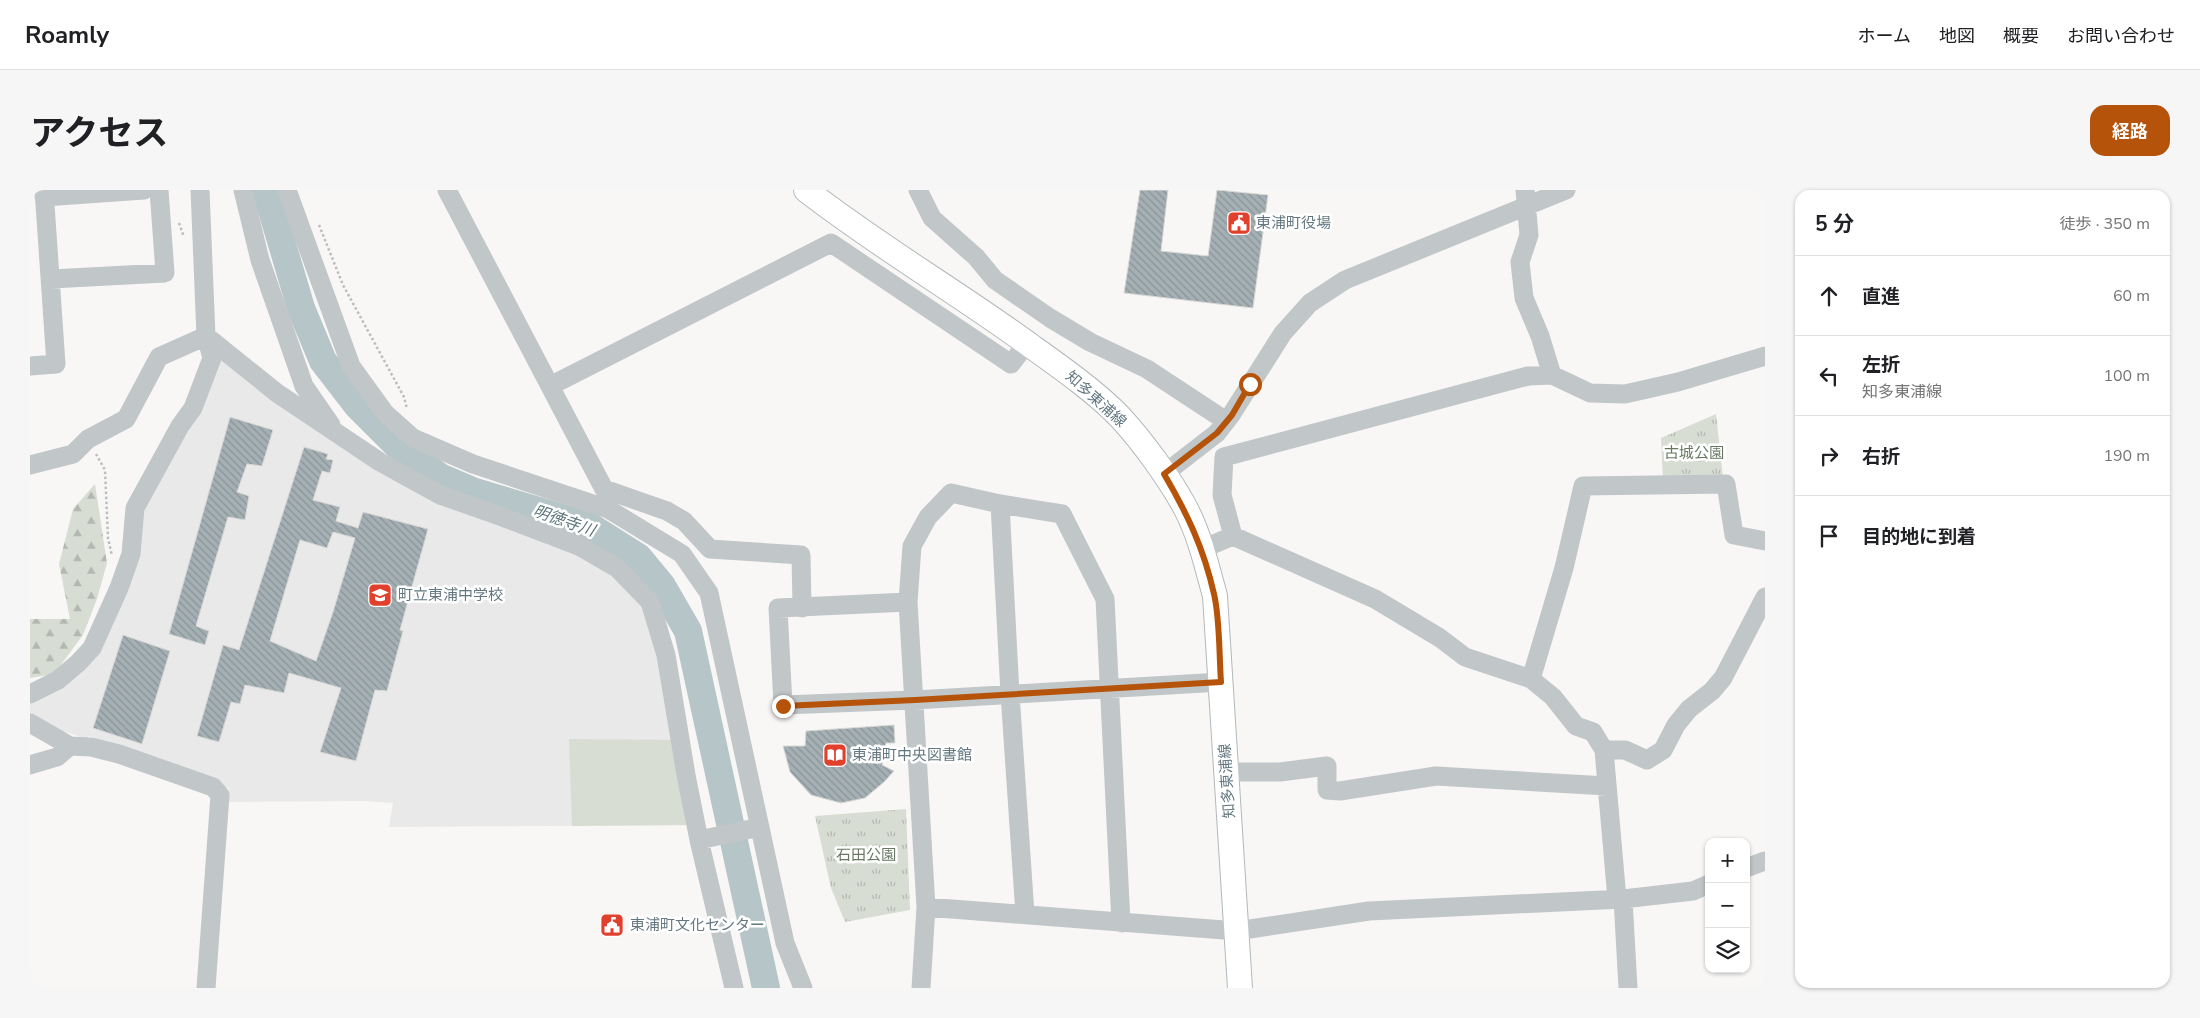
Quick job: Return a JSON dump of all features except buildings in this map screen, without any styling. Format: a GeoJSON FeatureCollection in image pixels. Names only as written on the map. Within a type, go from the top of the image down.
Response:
{"type":"FeatureCollection","features":[{"type":"Feature","properties":{"kind":"main road","name":"知多東浦線"},"geometry":{"type":"LineString","coordinates":[[806,190],[845,221],[1027,343],[1064,370],[1119,417],[1164,474],[1186,510],[1202,549],[1215,596],[1240,988]]}},
{"type":"Feature","properties":{"kind":"street"},"geometry":{"type":"LineString","coordinates":[[30,366],[56,364],[44,194],[144,190]]}},
{"type":"Feature","properties":{"kind":"street"},"geometry":{"type":"LineString","coordinates":[[51,279],[165,274],[159,190]]}},
{"type":"Feature","properties":{"kind":"street"},"geometry":{"type":"LineString","coordinates":[[30,694],[58,680],[92,648],[132,554],[135,508],[180,426],[193,408],[212,358],[206,336],[200,190]]}},
{"type":"Feature","properties":{"kind":"street"},"geometry":{"type":"LineString","coordinates":[[243,190],[260,260],[304,386],[337,435]]}},
{"type":"Feature","properties":{"kind":"street"},"geometry":{"type":"LineString","coordinates":[[287,190],[351,366],[385,414],[413,438],[472,464],[608,509],[682,554],[709,593],[785,942],[803,988]]}},
{"type":"Feature","properties":{"kind":"street"},"geometry":{"type":"LineString","coordinates":[[447,190],[604,489],[667,511],[684,520],[710,549],[800,555],[802,608]]}},
{"type":"Feature","properties":{"kind":"street"},"geometry":{"type":"LineString","coordinates":[[919,190],[932,218],[976,257],[995,280],[1050,318],[1090,342],[1148,369],[1226,421]]}},
{"type":"Feature","properties":{"kind":"street"},"geometry":{"type":"LineString","coordinates":[[1164,474],[1217,433],[1283,333],[1310,303],[1345,280],[1526,198],[1566,190]]}},
{"type":"Feature","properties":{"kind":"street"},"geometry":{"type":"LineString","coordinates":[[1526,198],[1529,235],[1520,262],[1524,298],[1540,336],[1552,375]]}},
{"type":"Feature","properties":{"kind":"street"},"geometry":{"type":"LineString","coordinates":[[550,386],[831,243],[1012,364],[1027,343]]}},
{"type":"Feature","properties":{"kind":"street"},"geometry":{"type":"LineString","coordinates":[[206,336],[277,393],[337,435],[380,462],[440,495],[579,546],[617,568],[650,602],[666,655],[699,840],[734,988]]}},
{"type":"Feature","properties":{"kind":"street"},"geometry":{"type":"LineString","coordinates":[[30,465],[73,454],[88,439],[126,419],[159,357],[206,336]]}},
{"type":"Feature","properties":{"kind":"street"},"geometry":{"type":"LineString","coordinates":[[1233,536],[1222,495],[1224,457],[1528,376],[1552,375],[1590,393],[1625,394],[1678,382],[1732,364],[1765,356]]}},
{"type":"Feature","properties":{"kind":"street"},"geometry":{"type":"LineString","coordinates":[[1531,679],[1564,568],[1583,486],[1726,484],[1734,535],[1765,541]]}},
{"type":"Feature","properties":{"kind":"street"},"geometry":{"type":"LineString","coordinates":[[921,988],[926,906],[908,602],[912,546],[928,517],[952,492],[1000,504],[1062,514],[1105,599],[1121,923]]}},
{"type":"Feature","properties":{"kind":"street"},"geometry":{"type":"LineString","coordinates":[[1000,504],[1010,694],[1025,914]]}},
{"type":"Feature","properties":{"kind":"street"},"geometry":{"type":"LineString","coordinates":[[1202,549],[1233,536],[1375,599],[1440,638],[1465,657],[1531,679],[1553,697],[1576,726],[1593,732],[1604,750],[1628,988]]}},
{"type":"Feature","properties":{"kind":"street"},"geometry":{"type":"LineString","coordinates":[[1604,750],[1625,750],[1647,760],[1663,750],[1676,725],[1689,709],[1712,691],[1723,678],[1765,597]]}},
{"type":"Feature","properties":{"kind":"street"},"geometry":{"type":"LineString","coordinates":[[908,602],[778,608],[783,706],[1221,682]]}},
{"type":"Feature","properties":{"kind":"street"},"geometry":{"type":"LineString","coordinates":[[30,723],[70,746],[91,747],[119,754],[213,787],[220,795],[206,988]]}},
{"type":"Feature","properties":{"kind":"street"},"geometry":{"type":"LineString","coordinates":[[30,765],[57,758],[70,746]]}},
{"type":"Feature","properties":{"kind":"street"},"geometry":{"type":"LineString","coordinates":[[1226,772],[1280,772],[1327,766],[1327,790],[1340,791],[1436,776],[1607,786]]}},
{"type":"Feature","properties":{"kind":"street"},"geometry":{"type":"LineString","coordinates":[[699,840],[760,827]]}},
{"type":"Feature","properties":{"kind":"street"},"geometry":{"type":"LineString","coordinates":[[1750,867],[1765,861]]}},
{"type":"Feature","properties":{"kind":"street"},"geometry":{"type":"LineString","coordinates":[[926,906],[1237,932],[1369,911],[1620,899],[1693,891],[1705,886]]}},
{"type":"Feature","properties":{"kind":"path"},"geometry":{"type":"LineString","coordinates":[[314,218],[343,285],[404,397],[413,438]]}},
{"type":"Feature","properties":{"kind":"path"},"geometry":{"type":"LineString","coordinates":[[88,439],[105,470],[108,538],[119,588]]}},
{"type":"Feature","properties":{"kind":"shaded area","name":"町立東浦中学校"},"geometry":{"type":"Polygon","coordinates":[[[227,354],[380,462],[579,546],[650,602],[696,825],[389,827],[393,803],[362,801],[228,802],[229,788],[89,736],[87,739],[48,726],[30,717],[30,699],[58,680],[105,621],[135,508],[212,358],[227,354]]]}},
{"type":"Feature","properties":{"kind":"green space","name":"古城公園"},"geometry":{"type":"Polygon","coordinates":[[[1716,414],[1723,478],[1663,480],[1661,438],[1716,414]]]}},
{"type":"Feature","properties":{"kind":"green space"},"geometry":{"type":"Polygon","coordinates":[[[95,484],[107,563],[97,599],[83,635],[54,674],[30,678],[30,619],[70,619],[59,564],[73,509],[95,484]]]}},
{"type":"Feature","properties":{"kind":"green space"},"geometry":{"type":"Polygon","coordinates":[[[569,739],[680,740],[696,825],[572,826],[569,739]]]}},
{"type":"Feature","properties":{"kind":"green space","name":"石田公園"},"geometry":{"type":"Polygon","coordinates":[[[906,809],[910,910],[845,922],[831,888],[815,816],[906,809]]]}},
{"type":"Feature","properties":{"kind":"waterway","name":"明徳寺川"},"geometry":{"type":"LineString","coordinates":[[266,190],[301,308],[323,361],[357,405],[399,447],[440,477],[475,492],[589,526],[638,557],[662,586],[688,631],[766,988]]}},
{"type":"Feature","properties":{"kind":"place","name":"東浦町役場"},"geometry":{"type":"Point","coordinates":[1239,223]}},
{"type":"Feature","properties":{"kind":"place","name":"町立東浦中学校"},"geometry":{"type":"Point","coordinates":[380,595]}},
{"type":"Feature","properties":{"kind":"place","name":"東浦町中央図書館"},"geometry":{"type":"Point","coordinates":[835,755]}},
{"type":"Feature","properties":{"kind":"place","name":"東浦町文化センター"},"geometry":{"type":"Point","coordinates":[612,925]}},
{"type":"Feature","properties":{"kind":"route"},"geometry":{"type":"LineString","coordinates":[[783,706],[1221,682],[1215,596],[1202,549],[1186,510],[1164,474],[1217,433],[1232,415],[1250,384]]}}]}
